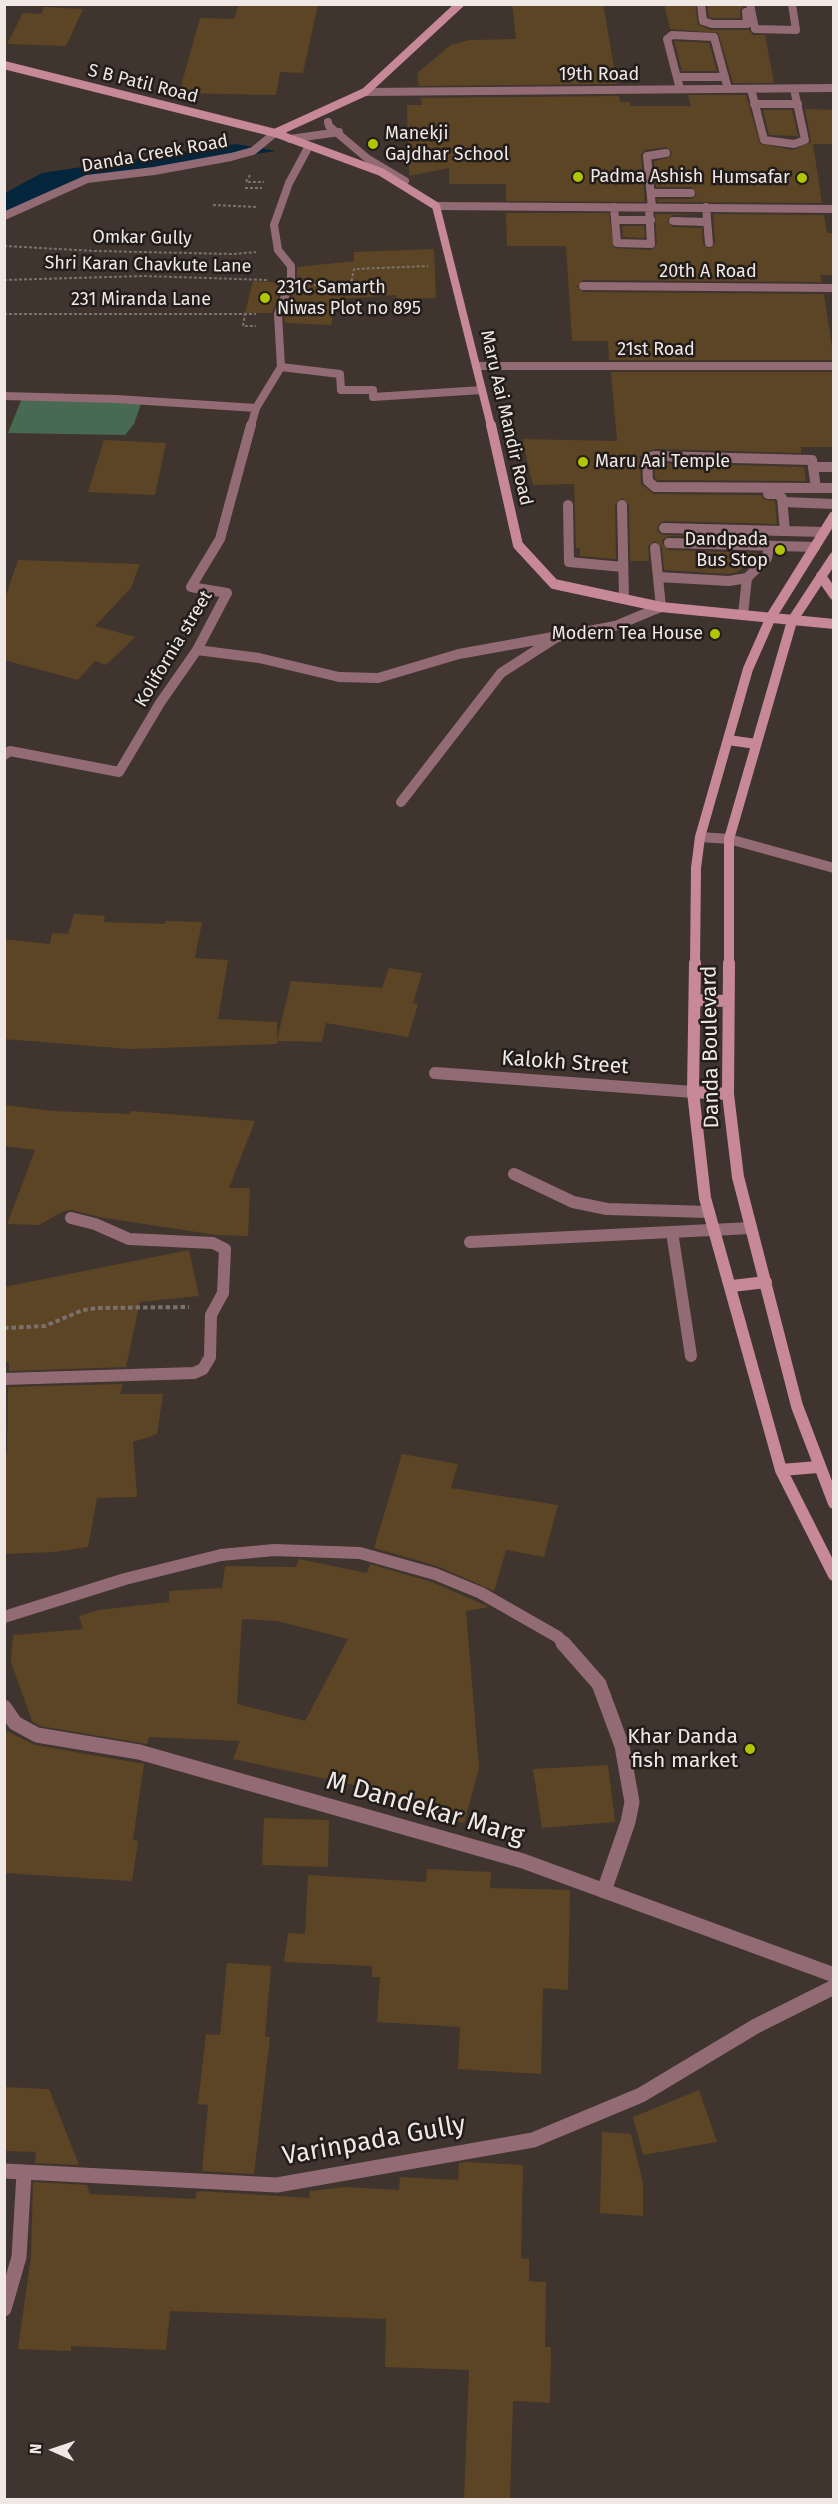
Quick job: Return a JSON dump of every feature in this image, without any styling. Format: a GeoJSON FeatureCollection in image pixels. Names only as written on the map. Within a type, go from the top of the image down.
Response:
{"type":"FeatureCollection","features":[{"type":"Feature","properties":{"kind":"main road"},"geometry":{"type":"LineString","coordinates":[[275,133],[365,92],[460,4]]}},
{"type":"Feature","properties":{"kind":"main road","name":"S B Patil Road"},"geometry":{"type":"LineString","coordinates":[[4,65],[275,133]]}},
{"type":"Feature","properties":{"kind":"main road"},"geometry":{"type":"LineString","coordinates":[[275,133],[381,172],[436,206]]}},
{"type":"Feature","properties":{"kind":"main road","name":"Maru Aai Mandir Road"},"geometry":{"type":"LineString","coordinates":[[436,206],[478,366],[518,545],[554,584],[661,607],[834,624]]}},
{"type":"Feature","properties":{"kind":"main road"},"geometry":{"type":"LineString","coordinates":[[834,516],[771,617],[748,669],[700,837],[696,868],[693,1092],[705,1198],[732,1286],[781,1470],[834,1575]]}},
{"type":"Feature","properties":{"kind":"main road","name":"Danda Boulevard"},"geometry":{"type":"LineString","coordinates":[[833,559],[792,621],[729,839],[728,1094],[738,1177],[797,1406],[818,1467],[834,1503]]}},
{"type":"Feature","properties":{"kind":"main road"},"geometry":{"type":"LineString","coordinates":[[821,576],[834,595]]}},
{"type":"Feature","properties":{"kind":"main road"},"geometry":{"type":"LineString","coordinates":[[728,740],[756,744]]}},
{"type":"Feature","properties":{"kind":"main road"},"geometry":{"type":"LineString","coordinates":[[695,1000],[728,1001]]}},
{"type":"Feature","properties":{"kind":"main road"},"geometry":{"type":"LineString","coordinates":[[693,1092],[728,1094]]}},
{"type":"Feature","properties":{"kind":"main road"},"geometry":{"type":"LineString","coordinates":[[732,1286],[766,1282]]}},
{"type":"Feature","properties":{"kind":"main road"},"geometry":{"type":"LineString","coordinates":[[781,1470],[818,1467]]}},
{"type":"Feature","properties":{"kind":"street"},"geometry":{"type":"LineString","coordinates":[[701,4],[703,21],[707,24],[741,25],[749,22],[745,4]]}},
{"type":"Feature","properties":{"kind":"street"},"geometry":{"type":"LineString","coordinates":[[750,4],[755,29],[796,30],[792,4]]}},
{"type":"Feature","properties":{"kind":"street"},"geometry":{"type":"LineString","coordinates":[[680,89],[667,39],[672,35],[714,37],[728,89]]}},
{"type":"Feature","properties":{"kind":"street"},"geometry":{"type":"LineString","coordinates":[[677,77],[725,77]]}},
{"type":"Feature","properties":{"kind":"street","name":"19th Road"},"geometry":{"type":"LineString","coordinates":[[365,92],[834,88]]}},
{"type":"Feature","properties":{"kind":"street"},"geometry":{"type":"LineString","coordinates":[[751,89],[764,140],[794,144],[805,140],[794,89]]}},
{"type":"Feature","properties":{"kind":"street"},"geometry":{"type":"LineString","coordinates":[[754,104],[798,104]]}},
{"type":"Feature","properties":{"kind":"street"},"geometry":{"type":"LineString","coordinates":[[328,122],[331,128],[339,132],[368,159],[405,181]]}},
{"type":"Feature","properties":{"kind":"street"},"geometry":{"type":"LineString","coordinates":[[290,139],[339,132]]}},
{"type":"Feature","properties":{"kind":"street","name":"Danda Creek Road"},"geometry":{"type":"LineString","coordinates":[[4,216],[87,179],[154,171],[231,157],[253,151],[266,143],[275,133]]}},
{"type":"Feature","properties":{"kind":"street"},"geometry":{"type":"LineString","coordinates":[[309,146],[279,208],[274,225],[278,250],[291,266],[290,284],[278,314],[282,367],[340,374],[341,390],[373,390],[373,397],[482,390]]}},
{"type":"Feature","properties":{"kind":"street"},"geometry":{"type":"LineString","coordinates":[[614,207],[617,243],[651,244],[653,242],[647,156],[666,153]]}},
{"type":"Feature","properties":{"kind":"street"},"geometry":{"type":"LineString","coordinates":[[354,162],[368,159]]}},
{"type":"Feature","properties":{"kind":"street"},"geometry":{"type":"LineString","coordinates":[[651,193],[691,193]]}},
{"type":"Feature","properties":{"kind":"street"},"geometry":{"type":"LineString","coordinates":[[671,193],[673,207]]}},
{"type":"Feature","properties":{"kind":"street"},"geometry":{"type":"LineString","coordinates":[[436,206],[834,209]]}},
{"type":"Feature","properties":{"kind":"street"},"geometry":{"type":"LineString","coordinates":[[706,207],[710,243]]}},
{"type":"Feature","properties":{"kind":"street"},"geometry":{"type":"LineString","coordinates":[[615,219],[651,219]]}},
{"type":"Feature","properties":{"kind":"street"},"geometry":{"type":"LineString","coordinates":[[673,222],[707,222]]}},
{"type":"Feature","properties":{"kind":"street","name":"20th A Road"},"geometry":{"type":"LineString","coordinates":[[583,286],[834,288]]}},
{"type":"Feature","properties":{"kind":"street","name":"21st Road"},"geometry":{"type":"LineString","coordinates":[[478,366],[834,366]]}},
{"type":"Feature","properties":{"kind":"street","name":"Kolifornia street"},"geometry":{"type":"LineString","coordinates":[[8,753],[119,772],[160,704],[197,650],[227,593],[191,587],[220,539],[256,408],[282,367]]}},
{"type":"Feature","properties":{"kind":"street"},"geometry":{"type":"LineString","coordinates":[[4,396],[116,399],[256,408]]}},
{"type":"Feature","properties":{"kind":"street"},"geometry":{"type":"LineString","coordinates":[[816,488],[814,461],[808,460],[654,456],[648,457],[646,461],[648,481],[656,487],[816,488],[834,488]]}},
{"type":"Feature","properties":{"kind":"street"},"geometry":{"type":"LineString","coordinates":[[815,467],[834,467]]}},
{"type":"Feature","properties":{"kind":"street"},"geometry":{"type":"LineString","coordinates":[[660,492],[781,495],[785,531]]}},
{"type":"Feature","properties":{"kind":"street"},"geometry":{"type":"LineString","coordinates":[[783,502],[834,504]]}},
{"type":"Feature","properties":{"kind":"street"},"geometry":{"type":"LineString","coordinates":[[568,505],[569,562],[623,567]]}},
{"type":"Feature","properties":{"kind":"street"},"geometry":{"type":"LineString","coordinates":[[622,506],[624,599]]}},
{"type":"Feature","properties":{"kind":"street"},"geometry":{"type":"LineString","coordinates":[[664,528],[824,532]]}},
{"type":"Feature","properties":{"kind":"street"},"geometry":{"type":"LineString","coordinates":[[669,543],[815,547]]}},
{"type":"Feature","properties":{"kind":"street"},"geometry":{"type":"LineString","coordinates":[[658,577],[729,581],[747,578],[764,562],[769,546]]}},
{"type":"Feature","properties":{"kind":"street"},"geometry":{"type":"LineString","coordinates":[[197,650],[259,658],[339,677],[378,678],[459,654],[615,626],[661,607],[655,548]]}},
{"type":"Feature","properties":{"kind":"street"},"geometry":{"type":"LineString","coordinates":[[743,614],[747,578]]}},
{"type":"Feature","properties":{"kind":"street"},"geometry":{"type":"LineString","coordinates":[[401,802],[501,673],[557,637]]}},
{"type":"Feature","properties":{"kind":"street"},"geometry":{"type":"LineString","coordinates":[[700,837],[729,839],[834,868]]}},
{"type":"Feature","properties":{"kind":"street","name":"Kalokh Street"},"geometry":{"type":"LineString","coordinates":[[435,1073],[693,1092]]}},
{"type":"Feature","properties":{"kind":"street"},"geometry":{"type":"LineString","coordinates":[[514,1174],[573,1202],[607,1209],[709,1212]]}},
{"type":"Feature","properties":{"kind":"street"},"geometry":{"type":"LineString","coordinates":[[4,1380],[194,1372],[203,1369],[210,1356],[213,1306],[223,1293],[225,1249],[220,1245],[135,1240],[71,1218]]}},
{"type":"Feature","properties":{"kind":"street"},"geometry":{"type":"LineString","coordinates":[[470,1242],[751,1228]]}},
{"type":"Feature","properties":{"kind":"street"},"geometry":{"type":"LineString","coordinates":[[672,1232],[691,1356]]}},
{"type":"Feature","properties":{"kind":"street"},"geometry":{"type":"LineString","coordinates":[[4,1617],[136,1576],[221,1555],[274,1550],[360,1553],[435,1574],[482,1593],[558,1637],[599,1684],[622,1746],[632,1802],[628,1822],[604,1891]]}},
{"type":"Feature","properties":{"kind":"street","name":"M Dandekar Marg"},"geometry":{"type":"LineString","coordinates":[[4,1707],[15,1723],[37,1735],[139,1752],[523,1861],[834,1975]]}},
{"type":"Feature","properties":{"kind":"street","name":"Varinpada Gully"},"geometry":{"type":"LineString","coordinates":[[4,2171],[24,2174],[277,2185],[533,2140],[641,2095],[756,2026],[834,1988]]}},
{"type":"Feature","properties":{"kind":"street"},"geometry":{"type":"LineString","coordinates":[[4,2309],[19,2257],[24,2174]]}},
{"type":"Feature","properties":{"kind":"path"},"geometry":{"type":"LineString","coordinates":[[213,205],[279,208]]}},
{"type":"Feature","properties":{"kind":"path","name":"Omkar Gully"},"geometry":{"type":"LineString","coordinates":[[4,246],[234,254],[278,250]]}},
{"type":"Feature","properties":{"kind":"path","name":"Shri Karan Chavkute Lane"},"geometry":{"type":"LineString","coordinates":[[4,280],[145,276],[290,284],[351,284],[354,269],[452,265]]}},
{"type":"Feature","properties":{"kind":"path","name":"231 Miranda Lane"},"geometry":{"type":"LineString","coordinates":[[4,314],[278,314]]}},
{"type":"Feature","properties":{"kind":"path"},"geometry":{"type":"LineString","coordinates":[[4,1328],[45,1326],[83,1310],[98,1308],[213,1306]]}},
{"type":"Feature","properties":{"kind":"green space"},"geometry":{"type":"Polygon","coordinates":[[[76,397],[141,404],[134,424],[125,435],[8,433],[22,398],[76,397]]]}},
{"type":"Feature","properties":{"kind":"water"},"geometry":{"type":"Polygon","coordinates":[[[236,144],[276,151],[85,179],[5,213],[5,193],[42,173],[236,144]]]}},
{"type":"Feature","properties":{"kind":"building"},"geometry":{"type":"Polygon","coordinates":[[[239,4],[318,4],[303,73],[280,72],[276,95],[179,93],[200,18],[234,19],[239,4]]]}},
{"type":"Feature","properties":{"kind":"building"},"geometry":{"type":"Polygon","coordinates":[[[512,4],[603,4],[617,84],[419,86],[417,73],[451,45],[470,40],[516,39],[512,4]]]}},
{"type":"Feature","properties":{"kind":"building"},"geometry":{"type":"Polygon","coordinates":[[[664,4],[695,4],[698,24],[710,30],[749,30],[753,35],[765,35],[774,83],[733,83],[718,33],[670,29],[664,4]]]}},
{"type":"Feature","properties":{"kind":"building"},"geometry":{"type":"Polygon","coordinates":[[[707,4],[744,4],[744,6],[740,10],[740,18],[713,18],[709,17],[707,4]]]}},
{"type":"Feature","properties":{"kind":"building"},"geometry":{"type":"Polygon","coordinates":[[[44,7],[83,9],[66,46],[7,44],[23,13],[41,14],[44,7]]]}},
{"type":"Feature","properties":{"kind":"building"},"geometry":{"type":"Polygon","coordinates":[[[674,41],[709,43],[717,71],[682,71],[674,41]]]}},
{"type":"Feature","properties":{"kind":"building"},"geometry":{"type":"Polygon","coordinates":[[[688,95],[746,95],[760,144],[793,150],[811,142],[805,109],[834,110],[834,144],[813,144],[822,203],[658,202],[657,199],[692,199],[697,194],[692,187],[656,187],[654,161],[670,157],[672,152],[666,147],[646,150],[641,154],[645,202],[506,201],[506,184],[449,184],[449,168],[409,176],[407,105],[422,105],[421,98],[619,96],[620,102],[630,102],[630,106],[691,106],[688,95]]]}},
{"type":"Feature","properties":{"kind":"building"},"geometry":{"type":"Polygon","coordinates":[[[763,110],[792,110],[798,136],[769,135],[763,110]]]}},
{"type":"Feature","properties":{"kind":"building"},"geometry":{"type":"Polygon","coordinates":[[[506,213],[609,213],[614,248],[651,250],[657,244],[655,214],[701,214],[673,215],[667,221],[672,227],[702,228],[703,244],[709,249],[715,243],[713,214],[824,215],[827,233],[834,233],[834,275],[820,275],[822,282],[583,280],[577,287],[583,292],[824,294],[834,360],[609,360],[608,341],[572,341],[566,246],[507,246],[506,213]]]}},
{"type":"Feature","properties":{"kind":"building"},"geometry":{"type":"Polygon","coordinates":[[[622,226],[644,226],[645,238],[623,237],[622,226]]]}},
{"type":"Feature","properties":{"kind":"building"},"geometry":{"type":"Polygon","coordinates":[[[434,249],[436,298],[397,300],[396,295],[340,299],[339,310],[334,310],[331,325],[285,323],[284,315],[297,283],[297,267],[354,261],[354,252],[434,249]]]}},
{"type":"Feature","properties":{"kind":"building","name":"231C Samarth Niwas Plot no 895"},"geometry":{"type":"Polygon","coordinates":[[[253,281],[284,283],[272,313],[245,313],[253,281]]]}},
{"type":"Feature","properties":{"kind":"building"},"geometry":{"type":"Polygon","coordinates":[[[611,372],[834,372],[834,447],[801,447],[801,453],[654,449],[640,456],[641,484],[654,494],[761,495],[765,500],[775,501],[777,524],[664,521],[658,525],[658,532],[664,535],[754,537],[669,536],[663,539],[662,543],[669,550],[758,553],[755,560],[737,572],[729,574],[664,570],[662,547],[655,541],[648,546],[649,561],[630,561],[629,505],[622,498],[615,505],[616,559],[580,556],[580,548],[576,548],[574,484],[533,485],[522,439],[617,441],[611,372]]]}},
{"type":"Feature","properties":{"kind":"building"},"geometry":{"type":"Polygon","coordinates":[[[104,440],[166,443],[155,495],[88,492],[104,440]]]}},
{"type":"Feature","properties":{"kind":"building"},"geometry":{"type":"Polygon","coordinates":[[[654,463],[804,467],[806,481],[658,480],[655,478],[654,463]]]}},
{"type":"Feature","properties":{"kind":"building"},"geometry":{"type":"Polygon","coordinates":[[[18,560],[140,564],[131,588],[95,626],[135,637],[106,665],[95,661],[78,680],[4,660],[4,601],[18,560]]]}},
{"type":"Feature","properties":{"kind":"building"},"geometry":{"type":"Polygon","coordinates":[[[74,914],[105,916],[104,922],[165,924],[165,921],[202,922],[195,958],[228,960],[218,1019],[277,1022],[277,1040],[291,981],[382,988],[389,968],[422,973],[413,1003],[418,1004],[408,1037],[326,1023],[322,1042],[277,1041],[277,1044],[130,1049],[4,1039],[4,939],[50,944],[52,933],[68,934],[74,914]]]}},
{"type":"Feature","properties":{"kind":"building"},"geometry":{"type":"Polygon","coordinates":[[[4,1105],[53,1111],[130,1114],[131,1111],[255,1121],[229,1188],[250,1188],[248,1236],[216,1235],[99,1217],[72,1210],[64,1211],[39,1225],[7,1224],[35,1150],[4,1146],[4,1105]]]}},
{"type":"Feature","properties":{"kind":"building"},"geometry":{"type":"Polygon","coordinates":[[[189,1250],[199,1296],[140,1302],[126,1367],[9,1371],[9,1362],[4,1362],[4,1287],[189,1250]]]}},
{"type":"Feature","properties":{"kind":"building"},"geometry":{"type":"Polygon","coordinates":[[[123,1384],[120,1394],[163,1394],[157,1434],[133,1442],[137,1497],[97,1498],[88,1547],[54,1552],[4,1554],[4,1453],[7,1453],[8,1387],[123,1384]]]}},
{"type":"Feature","properties":{"kind":"building"},"geometry":{"type":"Polygon","coordinates":[[[402,1454],[458,1464],[451,1488],[558,1505],[544,1557],[506,1550],[494,1591],[437,1566],[374,1548],[402,1454]]]}},
{"type":"Feature","properties":{"kind":"building"},"geometry":{"type":"Polygon","coordinates":[[[299,1559],[367,1573],[370,1564],[432,1582],[489,1607],[466,1611],[479,1768],[464,1823],[436,1816],[438,1803],[233,1759],[240,1741],[149,1737],[147,1744],[40,1726],[32,1721],[11,1662],[13,1635],[83,1629],[79,1616],[99,1610],[169,1602],[169,1591],[222,1588],[225,1566],[296,1567],[299,1559]],[[242,1619],[237,1704],[305,1721],[348,1639],[277,1621],[242,1619]]]}},
{"type":"Feature","properties":{"kind":"building"},"geometry":{"type":"Polygon","coordinates":[[[4,1730],[35,1745],[144,1764],[133,1840],[138,1841],[132,1881],[4,1873],[4,1730]]]}},
{"type":"Feature","properties":{"kind":"building"},"geometry":{"type":"Polygon","coordinates":[[[608,1765],[615,1822],[542,1828],[533,1769],[608,1765]]]}},
{"type":"Feature","properties":{"kind":"building"},"geometry":{"type":"Polygon","coordinates":[[[264,1818],[329,1820],[328,1867],[262,1865],[264,1818]]]}},
{"type":"Feature","properties":{"kind":"building"},"geometry":{"type":"Polygon","coordinates":[[[427,1869],[491,1872],[490,1888],[570,1890],[568,1990],[543,1988],[541,2074],[458,2069],[460,2027],[377,2022],[380,1977],[372,1977],[372,1966],[284,1962],[288,1933],[305,1934],[308,1875],[426,1882],[427,1869]]]}},
{"type":"Feature","properties":{"kind":"building"},"geometry":{"type":"Polygon","coordinates":[[[227,1963],[271,1966],[265,2037],[270,2037],[254,2174],[202,2171],[208,2105],[198,2104],[206,2034],[220,2035],[227,1963]]]}},
{"type":"Feature","properties":{"kind":"building"},"geometry":{"type":"Polygon","coordinates":[[[4,2087],[49,2089],[79,2165],[35,2163],[36,2152],[4,2151],[4,2087]]]}},
{"type":"Feature","properties":{"kind":"building"},"geometry":{"type":"Polygon","coordinates":[[[699,2090],[717,2142],[643,2155],[633,2117],[699,2090]]]}},
{"type":"Feature","properties":{"kind":"building"},"geometry":{"type":"Polygon","coordinates":[[[602,2132],[631,2134],[643,2183],[643,2216],[600,2213],[602,2132]]]}},
{"type":"Feature","properties":{"kind":"building"},"geometry":{"type":"Polygon","coordinates":[[[459,2163],[523,2165],[521,2258],[529,2259],[529,2281],[546,2282],[545,2347],[551,2347],[550,2403],[513,2401],[510,2499],[464,2499],[469,2370],[385,2367],[386,2319],[170,2311],[166,2350],[71,2346],[71,2351],[18,2349],[31,2256],[33,2182],[87,2185],[90,2194],[196,2199],[196,2193],[200,2191],[309,2198],[310,2191],[346,2187],[399,2190],[400,2177],[458,2180],[459,2163]]]}},
{"type":"Feature","properties":{"kind":"place","name":"Manekji Gajdhar School"},"geometry":{"type":"Point","coordinates":[373,144]}},
{"type":"Feature","properties":{"kind":"place","name":"Padma Ashish"},"geometry":{"type":"Point","coordinates":[578,177]}},
{"type":"Feature","properties":{"kind":"place","name":"Humsafar"},"geometry":{"type":"Point","coordinates":[802,178]}},
{"type":"Feature","properties":{"kind":"place","name":"231C Samarth Niwas Plot no 895"},"geometry":{"type":"Point","coordinates":[265,298]}},
{"type":"Feature","properties":{"kind":"place","name":"Maru Aai Temple"},"geometry":{"type":"Point","coordinates":[583,462]}},
{"type":"Feature","properties":{"kind":"place","name":"Dandpada Bus Stop"},"geometry":{"type":"Point","coordinates":[780,550]}},
{"type":"Feature","properties":{"kind":"place","name":"Modern Tea House"},"geometry":{"type":"Point","coordinates":[715,634]}},
{"type":"Feature","properties":{"kind":"place","name":"Khar Danda fish market"},"geometry":{"type":"Point","coordinates":[750,1749]}}]}
